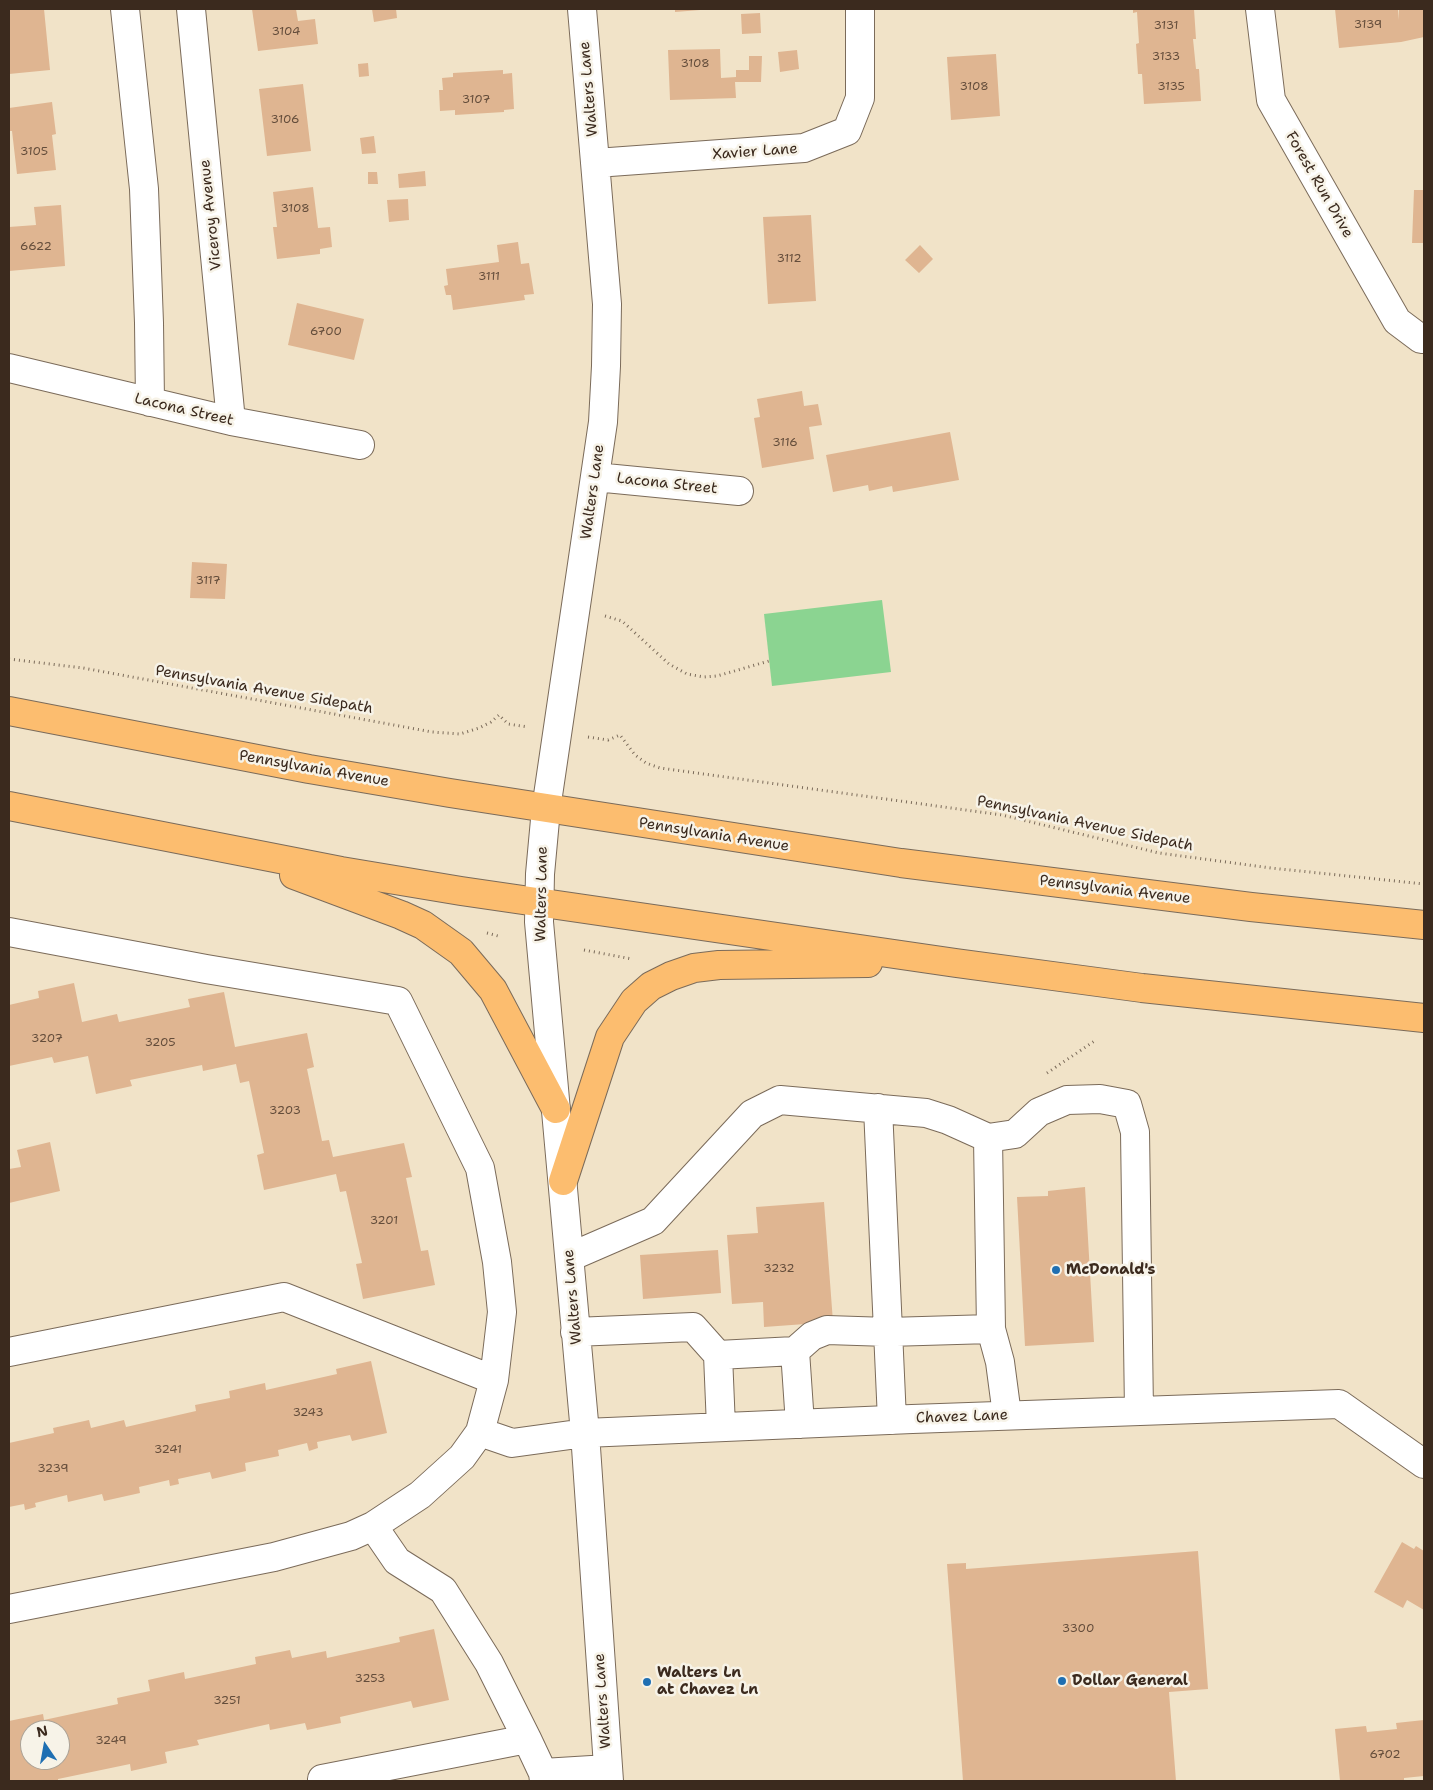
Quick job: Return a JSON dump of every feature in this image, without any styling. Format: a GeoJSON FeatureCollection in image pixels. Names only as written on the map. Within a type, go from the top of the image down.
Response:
{"type":"FeatureCollection","features":[{"type":"Feature","properties":{"kind":"highway","name":"Pennsylvania Avenue"},"geometry":{"type":"LineString","coordinates":[[9,711],[309,769],[546,810],[1002,877],[1424,925]]}},
{"type":"Feature","properties":{"kind":"highway"},"geometry":{"type":"LineString","coordinates":[[9,806],[350,872],[539,901],[956,963],[1142,988],[1424,1018]]}},
{"type":"Feature","properties":{"kind":"highway"},"geometry":{"type":"LineString","coordinates":[[208,844],[401,915],[423,925],[444,939],[461,952],[493,990],[556,1109]]}},
{"type":"Feature","properties":{"kind":"highway"},"geometry":{"type":"LineString","coordinates":[[563,1181],[610,1037],[634,1002],[651,986],[670,976],[694,968],[719,965],[956,963]]}},
{"type":"Feature","properties":{"kind":"street"},"geometry":{"type":"LineString","coordinates":[[125,9],[144,189],[150,402]]}},
{"type":"Feature","properties":{"kind":"street","name":"Viceroy Avenue"},"geometry":{"type":"LineString","coordinates":[[191,9],[231,421]]}},
{"type":"Feature","properties":{"kind":"street","name":"Walters Lane"},"geometry":{"type":"LineString","coordinates":[[582,9],[608,304],[603,422],[546,810],[539,901],[540,943],[585,1433],[608,1775]]}},
{"type":"Feature","properties":{"kind":"street","name":"Xavier Lane"},"geometry":{"type":"LineString","coordinates":[[596,163],[804,148],[847,130],[860,98],[860,9]]}},
{"type":"Feature","properties":{"kind":"street","name":"Forest Run Drive"},"geometry":{"type":"LineString","coordinates":[[1260,9],[1271,100],[1397,321],[1421,339],[1424,339]]}},
{"type":"Feature","properties":{"kind":"street","name":"Lacona Street"},"geometry":{"type":"LineString","coordinates":[[9,368],[231,421],[360,445]]}},
{"type":"Feature","properties":{"kind":"street","name":"Lacona Street"},"geometry":{"type":"LineString","coordinates":[[595,477],[739,491]]}},
{"type":"Feature","properties":{"kind":"street"},"geometry":{"type":"LineString","coordinates":[[9,932],[398,1001],[480,1168],[497,1262],[502,1312],[494,1380],[480,1432],[462,1457],[420,1495],[373,1526],[351,1536],[274,1557],[9,1609]]}},
{"type":"Feature","properties":{"kind":"street"},"geometry":{"type":"LineString","coordinates":[[570,1257],[653,1221],[752,1114],[780,1100],[926,1113],[948,1120],[988,1138],[1015,1134],[1040,1112],[1067,1100],[1100,1099],[1127,1104],[1135,1132],[1139,1411]]}},
{"type":"Feature","properties":{"kind":"street"},"geometry":{"type":"LineString","coordinates":[[878,1108],[892,1420]]}},
{"type":"Feature","properties":{"kind":"street"},"geometry":{"type":"LineString","coordinates":[[988,1138],[991,1330],[1000,1362],[1007,1415]]}},
{"type":"Feature","properties":{"kind":"street"},"geometry":{"type":"LineString","coordinates":[[9,1352],[284,1297],[494,1380]]}},
{"type":"Feature","properties":{"kind":"street"},"geometry":{"type":"LineString","coordinates":[[575,1332],[693,1327],[718,1354],[721,1427]]}},
{"type":"Feature","properties":{"kind":"street"},"geometry":{"type":"LineString","coordinates":[[718,1354],[795,1351],[812,1336],[827,1330],[888,1332],[991,1330]]}},
{"type":"Feature","properties":{"kind":"street"},"geometry":{"type":"LineString","coordinates":[[795,1351],[800,1424]]}},
{"type":"Feature","properties":{"kind":"street","name":"Chavez Lane"},"geometry":{"type":"LineString","coordinates":[[480,1432],[512,1443],[585,1433],[1007,1415],[1339,1404],[1424,1464]]}},
{"type":"Feature","properties":{"kind":"street"},"geometry":{"type":"LineString","coordinates":[[373,1526],[397,1561],[443,1590],[489,1663],[527,1739],[543,1777],[608,1775]]}},
{"type":"Feature","properties":{"kind":"street"},"geometry":{"type":"LineString","coordinates":[[322,1779],[527,1739]]}},
{"type":"Feature","properties":{"kind":"path"},"geometry":{"type":"LineString","coordinates":[[575,609],[622,621],[669,664],[687,674],[704,677],[718,676],[769,661]]}},
{"type":"Feature","properties":{"kind":"path","name":"Pennsylvania Avenue Sidepath"},"geometry":{"type":"LineString","coordinates":[[9,658],[83,668],[432,732],[460,734],[479,728],[491,722],[499,715],[508,724]]}},
{"type":"Feature","properties":{"kind":"path","name":"Pennsylvania Avenue Sidepath"},"geometry":{"type":"LineString","coordinates":[[608,740],[620,735],[635,755],[646,763],[660,768],[1002,815],[1159,853],[1271,868],[1424,884]]}},
{"type":"Feature","properties":{"kind":"path"},"geometry":{"type":"LineString","coordinates":[[584,950],[632,958]]}},
{"type":"Feature","properties":{"kind":"green space"},"geometry":{"type":"Polygon","coordinates":[[[882,600],[891,672],[772,686],[764,614],[882,600]]]}},
{"type":"Feature","properties":{"kind":"building"},"geometry":{"type":"Polygon","coordinates":[[[9,9],[44,9],[50,70],[9,74],[9,9]]]}},
{"type":"Feature","properties":{"kind":"building"},"geometry":{"type":"Polygon","coordinates":[[[252,9],[296,9],[298,21],[315,19],[318,44],[258,51],[252,9]]]}},
{"type":"Feature","properties":{"kind":"building"},"geometry":{"type":"Polygon","coordinates":[[[372,9],[396,9],[397,18],[374,22],[372,9]]]}},
{"type":"Feature","properties":{"kind":"building"},"geometry":{"type":"Polygon","coordinates":[[[675,9],[700,9],[700,10],[675,12],[675,9]]]}},
{"type":"Feature","properties":{"kind":"building"},"geometry":{"type":"Polygon","coordinates":[[[1133,9],[1194,9],[1196,39],[1193,39],[1196,69],[1199,69],[1201,101],[1144,104],[1142,74],[1138,74],[1136,44],[1139,43],[1137,12],[1133,13],[1133,9]]]}},
{"type":"Feature","properties":{"kind":"building"},"geometry":{"type":"Polygon","coordinates":[[[1335,9],[1398,9],[1399,20],[1399,9],[1424,9],[1424,37],[1401,42],[1339,48],[1335,9]]]}},
{"type":"Feature","properties":{"kind":"building"},"geometry":{"type":"Polygon","coordinates":[[[760,13],[761,33],[742,34],[741,14],[760,13]]]}},
{"type":"Feature","properties":{"kind":"building"},"geometry":{"type":"Polygon","coordinates":[[[720,49],[721,78],[736,77],[736,70],[749,70],[749,56],[762,56],[761,82],[735,82],[736,98],[670,100],[668,50],[720,49]]]}},
{"type":"Feature","properties":{"kind":"building"},"geometry":{"type":"Polygon","coordinates":[[[797,50],[799,69],[780,72],[778,52],[797,50]]]}},
{"type":"Feature","properties":{"kind":"building"},"geometry":{"type":"Polygon","coordinates":[[[996,54],[1000,116],[951,120],[947,57],[996,54]]]}},
{"type":"Feature","properties":{"kind":"building"},"geometry":{"type":"Polygon","coordinates":[[[368,63],[369,76],[359,77],[358,64],[368,63]]]}},
{"type":"Feature","properties":{"kind":"building"},"geometry":{"type":"Polygon","coordinates":[[[503,70],[503,74],[512,73],[514,109],[504,110],[504,112],[455,115],[455,110],[440,111],[439,90],[443,90],[442,78],[453,77],[453,73],[503,70]]]}},
{"type":"Feature","properties":{"kind":"building"},"geometry":{"type":"Polygon","coordinates":[[[303,84],[311,151],[267,156],[259,89],[303,84]]]}},
{"type":"Feature","properties":{"kind":"building"},"geometry":{"type":"Polygon","coordinates":[[[52,102],[56,134],[52,135],[56,170],[17,174],[12,131],[9,131],[9,108],[52,102]]]}},
{"type":"Feature","properties":{"kind":"building"},"geometry":{"type":"Polygon","coordinates":[[[374,136],[376,153],[362,154],[360,138],[374,136]]]}},
{"type":"Feature","properties":{"kind":"building"},"geometry":{"type":"Polygon","coordinates":[[[425,171],[426,186],[399,188],[398,174],[425,171]]]}},
{"type":"Feature","properties":{"kind":"building"},"geometry":{"type":"Polygon","coordinates":[[[368,172],[377,172],[378,184],[368,184],[368,172]]]}},
{"type":"Feature","properties":{"kind":"building"},"geometry":{"type":"Polygon","coordinates":[[[313,187],[318,228],[330,227],[332,247],[320,249],[320,254],[277,259],[273,227],[277,227],[273,192],[313,187]]]}},
{"type":"Feature","properties":{"kind":"building"},"geometry":{"type":"Polygon","coordinates":[[[1414,190],[1424,190],[1424,243],[1412,243],[1414,190]]]}},
{"type":"Feature","properties":{"kind":"building"},"geometry":{"type":"Polygon","coordinates":[[[408,199],[409,220],[389,222],[387,200],[408,199]]]}},
{"type":"Feature","properties":{"kind":"building"},"geometry":{"type":"Polygon","coordinates":[[[61,205],[65,266],[9,271],[9,227],[36,225],[34,207],[61,205]]]}},
{"type":"Feature","properties":{"kind":"building"},"geometry":{"type":"Polygon","coordinates":[[[811,215],[816,301],[768,304],[763,217],[811,215]]]}},
{"type":"Feature","properties":{"kind":"building"},"geometry":{"type":"Polygon","coordinates":[[[518,242],[521,264],[529,263],[534,294],[524,295],[525,300],[453,310],[451,295],[446,295],[444,286],[448,285],[446,269],[499,262],[497,245],[518,242]]]}},
{"type":"Feature","properties":{"kind":"building"},"geometry":{"type":"Polygon","coordinates":[[[920,245],[933,259],[919,273],[905,260],[920,245]]]}},
{"type":"Feature","properties":{"kind":"building"},"geometry":{"type":"Polygon","coordinates":[[[297,303],[364,319],[354,360],[288,345],[297,303]]]}},
{"type":"Feature","properties":{"kind":"building"},"geometry":{"type":"Polygon","coordinates":[[[802,391],[804,406],[818,404],[822,425],[809,427],[814,459],[762,468],[754,418],[760,417],[757,399],[802,391]]]}},
{"type":"Feature","properties":{"kind":"building"},"geometry":{"type":"Polygon","coordinates":[[[950,432],[959,480],[893,492],[892,486],[869,491],[868,485],[833,492],[826,455],[950,432]]]}},
{"type":"Feature","properties":{"kind":"building"},"geometry":{"type":"Polygon","coordinates":[[[192,562],[227,564],[225,599],[190,598],[192,562]]]}},
{"type":"Feature","properties":{"kind":"building"},"geometry":{"type":"Polygon","coordinates":[[[74,983],[82,1022],[117,1014],[119,1022],[190,1007],[188,999],[224,992],[235,1047],[307,1033],[314,1067],[307,1069],[322,1141],[329,1140],[333,1157],[404,1143],[412,1177],[406,1178],[421,1251],[428,1250],[435,1285],[363,1299],[356,1264],[362,1263],[346,1191],[340,1192],[336,1174],[264,1190],[257,1155],[264,1153],[249,1081],[240,1083],[236,1064],[203,1071],[202,1065],[130,1080],[132,1086],[96,1094],[88,1056],[54,1063],[52,1057],[9,1066],[9,1005],[39,998],[38,991],[74,983]]]}},
{"type":"Feature","properties":{"kind":"building"},"geometry":{"type":"Polygon","coordinates":[[[50,1142],[60,1191],[9,1203],[9,1169],[21,1167],[17,1150],[50,1142]]]}},
{"type":"Feature","properties":{"kind":"building","name":"McDonald's"},"geometry":{"type":"Polygon","coordinates":[[[1085,1187],[1094,1342],[1025,1346],[1017,1197],[1048,1196],[1048,1191],[1085,1187]]]}},
{"type":"Feature","properties":{"kind":"building"},"geometry":{"type":"Polygon","coordinates":[[[824,1202],[833,1322],[764,1327],[763,1302],[732,1304],[727,1235],[758,1233],[756,1207],[824,1202]]]}},
{"type":"Feature","properties":{"kind":"building"},"geometry":{"type":"Polygon","coordinates":[[[718,1250],[721,1293],[643,1299],[640,1255],[718,1250]]]}},
{"type":"Feature","properties":{"kind":"building"},"geometry":{"type":"Polygon","coordinates":[[[371,1361],[387,1433],[352,1441],[350,1435],[317,1442],[318,1448],[309,1451],[307,1443],[278,1450],[279,1456],[245,1463],[246,1471],[212,1479],[210,1472],[178,1479],[179,1484],[170,1486],[169,1480],[139,1487],[140,1493],[104,1501],[102,1494],[68,1502],[67,1495],[35,1503],[36,1507],[25,1510],[24,1504],[9,1507],[9,1443],[54,1433],[53,1428],[89,1420],[91,1428],[124,1420],[126,1427],[196,1411],[195,1405],[230,1398],[229,1391],[265,1383],[266,1390],[337,1374],[336,1369],[371,1361]]]}},
{"type":"Feature","properties":{"kind":"building"},"geometry":{"type":"Polygon","coordinates":[[[1402,1542],[1414,1549],[1416,1546],[1424,1551],[1424,1610],[1407,1600],[1403,1608],[1374,1592],[1402,1542]]]}},
{"type":"Feature","properties":{"kind":"building"},"geometry":{"type":"Polygon","coordinates":[[[1198,1551],[1208,1689],[1169,1692],[1176,1781],[963,1781],[947,1564],[966,1563],[966,1569],[1198,1551]]]}},
{"type":"Feature","properties":{"kind":"building"},"geometry":{"type":"Polygon","coordinates":[[[434,1629],[449,1700],[413,1708],[411,1701],[340,1717],[341,1723],[307,1730],[305,1723],[270,1730],[269,1724],[197,1740],[199,1745],[165,1752],[167,1763],[131,1771],[130,1764],[58,1779],[58,1781],[9,1781],[9,1721],[43,1714],[44,1720],[118,1704],[117,1698],[150,1691],[148,1680],[184,1672],[185,1679],[256,1664],[255,1657],[290,1650],[292,1658],[326,1651],[327,1658],[400,1642],[399,1637],[434,1629]]]}},
{"type":"Feature","properties":{"kind":"building"},"geometry":{"type":"Polygon","coordinates":[[[1424,1720],[1424,1776],[1404,1778],[1404,1781],[1340,1781],[1335,1729],[1366,1726],[1367,1732],[1397,1729],[1396,1723],[1424,1720]]]}},
{"type":"Feature","properties":{"kind":"place","name":"McDonald's"},"geometry":{"type":"Point","coordinates":[1056,1270]}},
{"type":"Feature","properties":{"kind":"place","name":"Dollar General"},"geometry":{"type":"Point","coordinates":[1062,1681]}},
{"type":"Feature","properties":{"kind":"place","name":"Walters Ln at Chavez Ln"},"geometry":{"type":"Point","coordinates":[647,1682]}}]}
